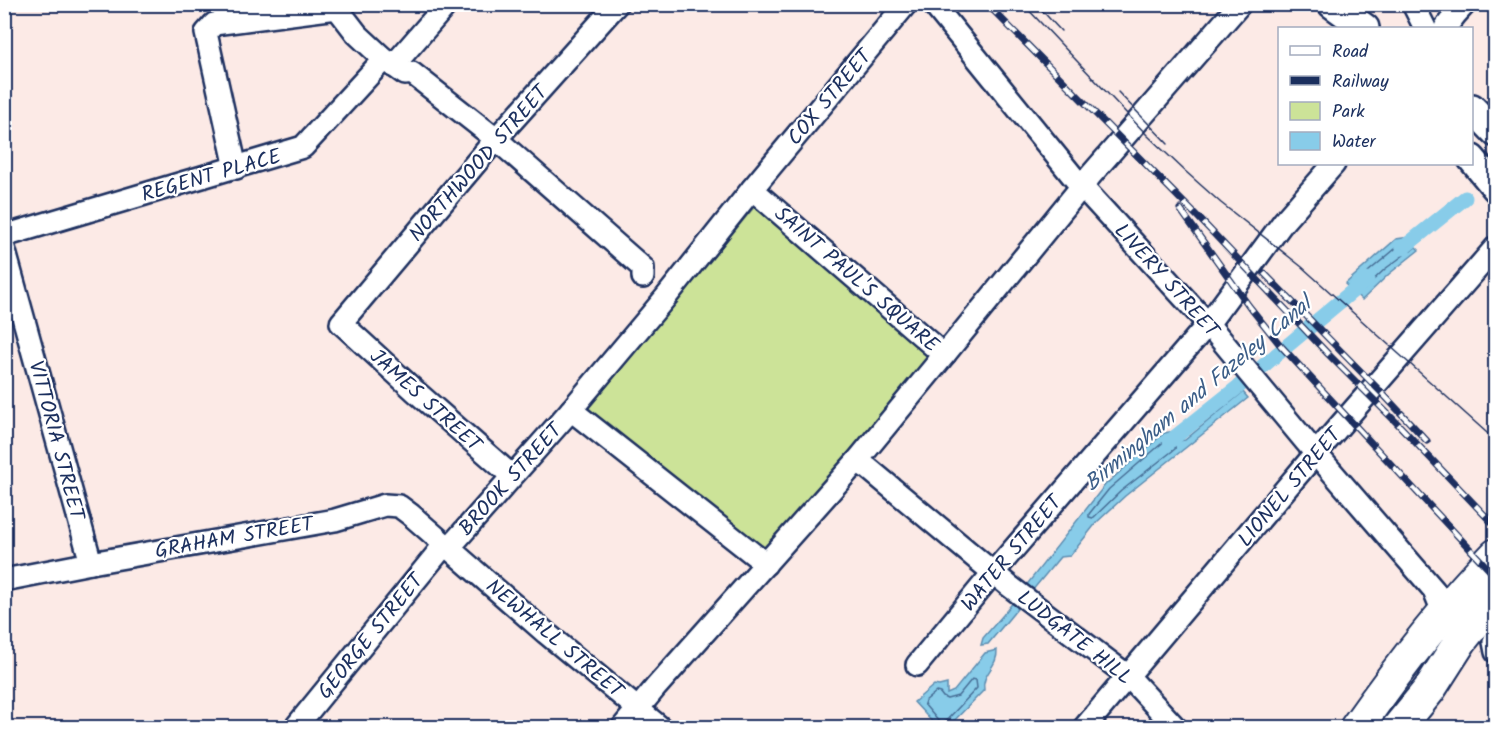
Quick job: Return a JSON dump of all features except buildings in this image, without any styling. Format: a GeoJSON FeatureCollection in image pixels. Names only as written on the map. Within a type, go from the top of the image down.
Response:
{"type":"FeatureCollection","features":[{"type":"Feature","properties":{"kind":"highway"},"geometry":{"type":"LineString","coordinates":[[1443,612],[1471,563],[1496,534]]}},
{"type":"Feature","properties":{"kind":"highway"},"geometry":{"type":"LineString","coordinates":[[1356,728],[1443,612],[1496,555]]}},
{"type":"Feature","properties":{"kind":"highway"},"geometry":{"type":"LineString","coordinates":[[1398,728],[1429,690],[1461,640],[1496,596]]}},
{"type":"Feature","properties":{"kind":"highway"},"geometry":{"type":"LineString","coordinates":[[1429,690],[1455,674],[1496,624]]}},
{"type":"Feature","properties":{"kind":"main road"},"geometry":{"type":"LineString","coordinates":[[1331,4],[1352,27]]}},
{"type":"Feature","properties":{"kind":"main road"},"geometry":{"type":"LineString","coordinates":[[1331,4],[1364,27]]}},
{"type":"Feature","properties":{"kind":"main road"},"geometry":{"type":"LineString","coordinates":[[1473,109],[1496,133]]}},
{"type":"Feature","properties":{"kind":"main road"},"geometry":{"type":"LineString","coordinates":[[1473,140],[1477,146],[1483,173]]}},
{"type":"Feature","properties":{"kind":"main road"},"geometry":{"type":"LineString","coordinates":[[1338,728],[1357,704],[1392,677]]}},
{"type":"Feature","properties":{"kind":"street","name":"REGENT PLACE"},"geometry":{"type":"LineString","coordinates":[[4,236],[303,147],[394,66],[447,4]]}},
{"type":"Feature","properties":{"kind":"street","name":"NORTHWOOD STREET"},"geometry":{"type":"LineString","coordinates":[[341,323],[491,145],[616,4]]}},
{"type":"Feature","properties":{"kind":"street","name":"COX STREET"},"geometry":{"type":"LineString","coordinates":[[752,189],[906,4]]}},
{"type":"Feature","properties":{"kind":"street","name":"LIVERY STREET"},"geometry":{"type":"LineString","coordinates":[[933,4],[1082,187],[1208,324],[1434,590],[1443,612]]}},
{"type":"Feature","properties":{"kind":"street"},"geometry":{"type":"LineString","coordinates":[[945,354],[1082,187],[1240,4]]}},
{"type":"Feature","properties":{"kind":"street"},"geometry":{"type":"LineString","coordinates":[[1413,4],[1424,27]]}},
{"type":"Feature","properties":{"kind":"street"},"geometry":{"type":"LineString","coordinates":[[1446,27],[1465,4]]}},
{"type":"Feature","properties":{"kind":"street"},"geometry":{"type":"LineString","coordinates":[[1464,27],[1474,4]]}},
{"type":"Feature","properties":{"kind":"street"},"geometry":{"type":"LineString","coordinates":[[236,168],[206,33],[214,24],[337,6],[357,34],[394,66],[412,73],[491,145],[643,268],[644,277],[666,297]]}},
{"type":"Feature","properties":{"kind":"street","name":"WATER STREET"},"geometry":{"type":"LineString","coordinates":[[917,665],[928,645],[1001,579],[1208,324],[1284,221],[1333,165]]}},
{"type":"Feature","properties":{"kind":"street"},"geometry":{"type":"LineString","coordinates":[[752,189],[666,297],[571,410],[766,564]]}},
{"type":"Feature","properties":{"kind":"street","name":"SAINT PAUL'S SQUARE"},"geometry":{"type":"LineString","coordinates":[[622,728],[857,461],[945,354],[936,349],[752,189]]}},
{"type":"Feature","properties":{"kind":"street","name":"LIONEL STREET"},"geometry":{"type":"LineString","coordinates":[[1084,728],[1316,453],[1496,247]]}},
{"type":"Feature","properties":{"kind":"street","name":"VITTORIA STREET"},"geometry":{"type":"LineString","coordinates":[[4,249],[91,563]]}},
{"type":"Feature","properties":{"kind":"street","name":"JAMES STREET"},"geometry":{"type":"LineString","coordinates":[[341,323],[512,476]]}},
{"type":"Feature","properties":{"kind":"street","name":"BROOK STREET"},"geometry":{"type":"LineString","coordinates":[[447,546],[571,410]]}},
{"type":"Feature","properties":{"kind":"street","name":"LUDGATE HILL"},"geometry":{"type":"LineString","coordinates":[[857,461],[1001,579],[1128,676],[1176,728]]}},
{"type":"Feature","properties":{"kind":"street","name":"GRAHAM STREET"},"geometry":{"type":"LineString","coordinates":[[4,580],[335,520],[385,505],[399,506],[447,546]]}},
{"type":"Feature","properties":{"kind":"street","name":"NEWHALL STREET"},"geometry":{"type":"LineString","coordinates":[[447,546],[546,633],[662,728]]}},
{"type":"Feature","properties":{"kind":"street","name":"GEORGE STREET"},"geometry":{"type":"LineString","coordinates":[[295,728],[447,546]]}},
{"type":"Feature","properties":{"kind":"street"},"geometry":{"type":"LineString","coordinates":[[1496,637],[1494,642],[1496,652]]}},
{"type":"Feature","properties":{"kind":"green space"},"geometry":{"type":"Polygon","coordinates":[[[755,206],[931,353],[767,550],[588,409],[755,206]]]}},
{"type":"Feature","properties":{"kind":"water"},"geometry":{"type":"Polygon","coordinates":[[[1417,236],[1410,249],[1411,251],[1416,247],[1419,250],[1362,300],[1345,284],[1396,239],[1417,236]]]}},
{"type":"Feature","properties":{"kind":"water"},"geometry":{"type":"Polygon","coordinates":[[[1243,392],[1248,398],[1125,496],[1097,522],[1070,556],[1060,557],[988,644],[981,645],[983,638],[1105,485],[1164,433],[1185,429],[1178,441],[1185,440],[1243,392]]]}},
{"type":"Feature","properties":{"kind":"water"},"geometry":{"type":"Polygon","coordinates":[[[997,650],[995,661],[985,679],[984,690],[948,727],[937,727],[914,702],[934,685],[947,684],[947,694],[954,691],[985,653],[997,650]]]}},
{"type":"Feature","properties":{"kind":"waterway","name":"Birmingham and Fazeley Canal"},"geometry":{"type":"LineString","coordinates":[[1403,248],[1465,198]]}},
{"type":"Feature","properties":{"kind":"waterway","name":"Birmingham and Fazeley Canal"},"geometry":{"type":"LineString","coordinates":[[1170,441],[1367,279]]}},
{"type":"Feature","properties":{"kind":"tram line"},"geometry":{"type":"LineString","coordinates":[[1023,4],[1147,135],[1185,171],[1221,203],[1302,267],[1496,441]]}},
{"type":"Feature","properties":{"kind":"tram line"},"geometry":{"type":"LineString","coordinates":[[1036,4],[1061,31]]}},
{"type":"Feature","properties":{"kind":"tram line"},"geometry":{"type":"LineString","coordinates":[[1118,92],[1168,144]]}},
{"type":"Feature","properties":{"kind":"railway"},"geometry":{"type":"LineString","coordinates":[[987,4],[1197,216],[1496,527]]}},
{"type":"Feature","properties":{"kind":"railway"},"geometry":{"type":"LineString","coordinates":[[1180,209],[1249,306],[1281,346],[1496,577]]}},
{"type":"Feature","properties":{"kind":"railway"},"geometry":{"type":"LineString","coordinates":[[1264,273],[1427,441]]}}]}
